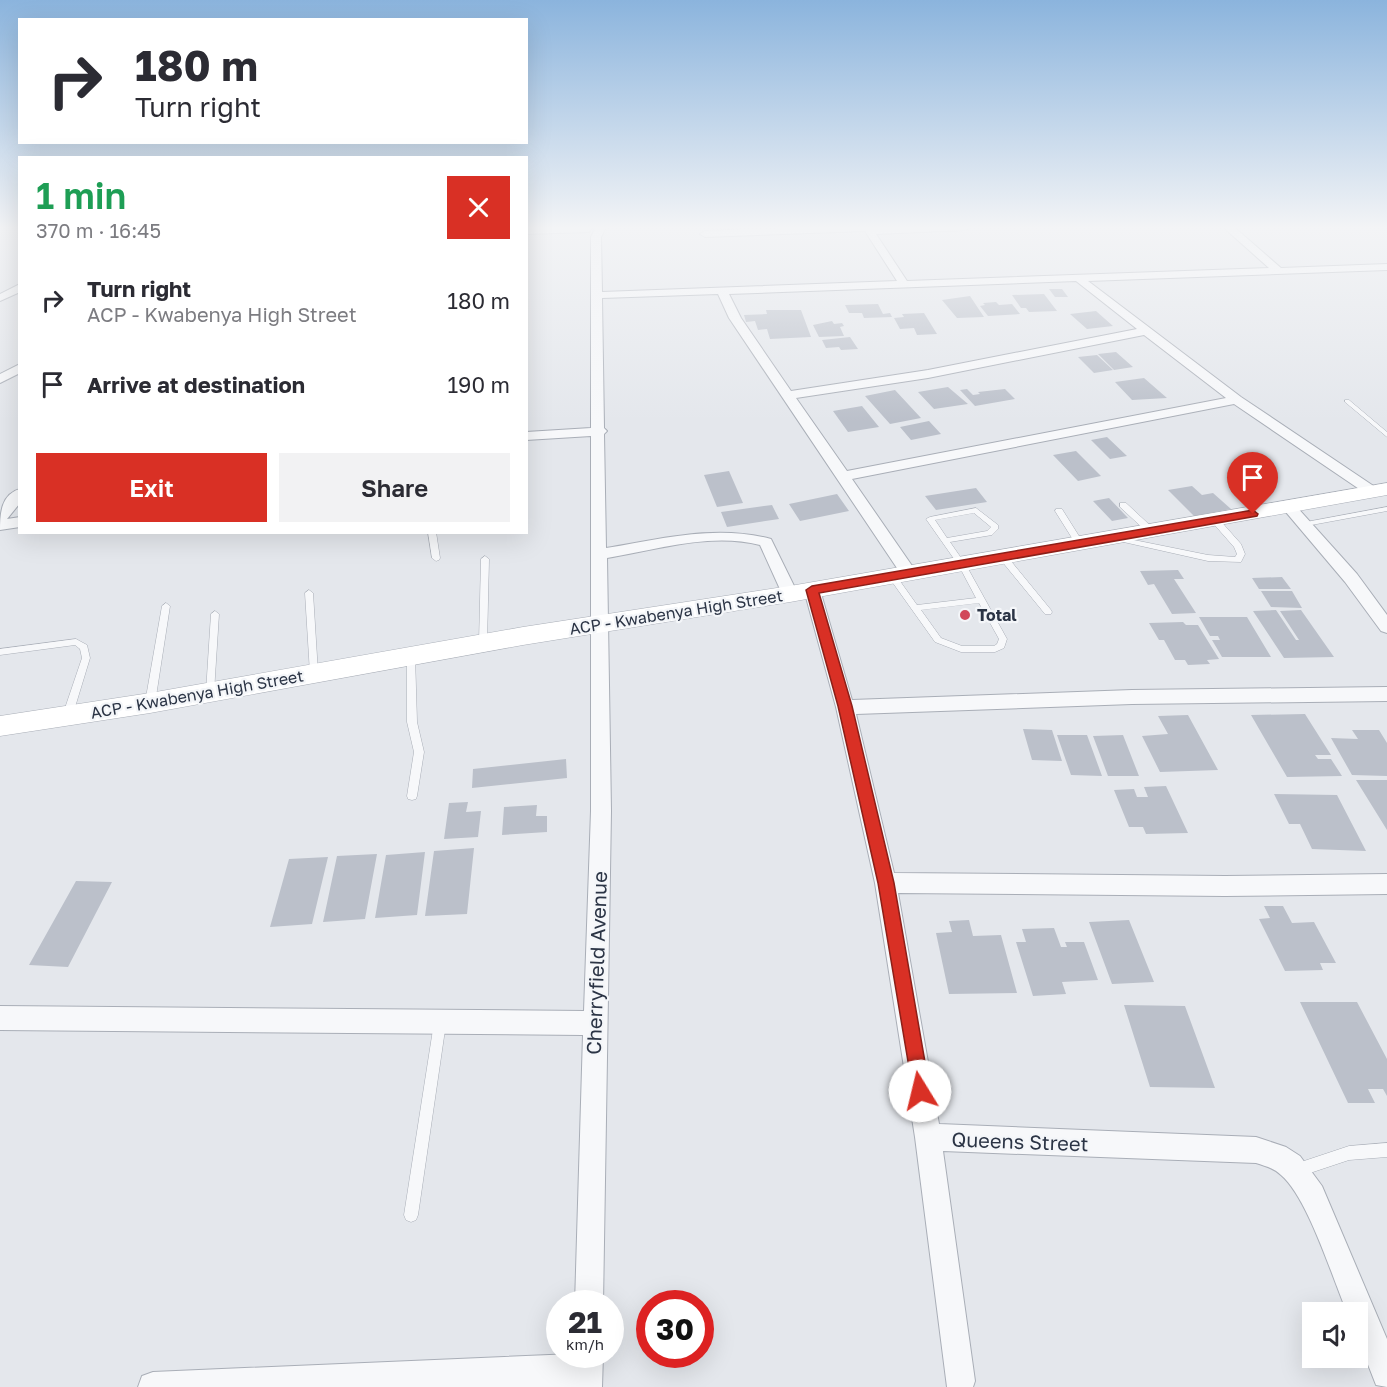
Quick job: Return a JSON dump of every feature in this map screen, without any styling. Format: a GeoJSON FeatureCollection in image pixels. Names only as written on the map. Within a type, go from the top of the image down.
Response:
{"type":"FeatureCollection","features":[{"type":"Feature","properties":{"kind":"main road","name":"ACP - Kwabenya High Street"},"geometry":{"type":"LineString","coordinates":[[0,726],[150,703],[483,643],[962,565],[1215,520],[1290,508],[1383,503]]}},
{"type":"Feature","properties":{"kind":"street","name":"Cherryfield Avenue"},"geometry":{"type":"LineString","coordinates":[[589,1290],[601,811],[599,292]]}},
{"type":"Feature","properties":{"kind":"street"},"geometry":{"type":"LineString","coordinates":[[599,296],[704,292]]}},
{"type":"Feature","properties":{"kind":"street"},"geometry":{"type":"LineString","coordinates":[[722,292],[735,318],[844,476],[900,575]]}},
{"type":"Feature","properties":{"kind":"street"},"geometry":{"type":"LineString","coordinates":[[1096,292],[1236,400],[1383,503]]}},
{"type":"Feature","properties":{"kind":"street"},"geometry":{"type":"LineString","coordinates":[[788,395],[928,374],[1146,331]]}},
{"type":"Feature","properties":{"kind":"street"},"geometry":{"type":"LineString","coordinates":[[0,363],[17,370]]}},
{"type":"Feature","properties":{"kind":"street"},"geometry":{"type":"LineString","coordinates":[[0,379],[17,370]]}},
{"type":"Feature","properties":{"kind":"street"},"geometry":{"type":"LineString","coordinates":[[844,476],[1236,400]]}},
{"type":"Feature","properties":{"kind":"street"},"geometry":{"type":"LineString","coordinates":[[528,436],[600,431]]}},
{"type":"Feature","properties":{"kind":"street"},"geometry":{"type":"LineString","coordinates":[[0,518],[18,496]]}},
{"type":"Feature","properties":{"kind":"street"},"geometry":{"type":"LineString","coordinates":[[1290,508],[1351,578],[1387,627]]}},
{"type":"Feature","properties":{"kind":"street"},"geometry":{"type":"LineString","coordinates":[[0,525],[18,522]]}},
{"type":"Feature","properties":{"kind":"street","name":"Queens Street"},"geometry":{"type":"LineString","coordinates":[[600,554],[723,537],[753,537],[766,542],[801,592],[845,706],[886,883],[928,1137],[1256,1150],[1278,1155],[1298,1170],[1312,1196],[1387,1374]]}},
{"type":"Feature","properties":{"kind":"street"},"geometry":{"type":"LineString","coordinates":[[845,706],[1132,697],[1387,694]]}},
{"type":"Feature","properties":{"kind":"street"},"geometry":{"type":"LineString","coordinates":[[886,883],[1387,885]]}},
{"type":"Feature","properties":{"kind":"street"},"geometry":{"type":"LineString","coordinates":[[0,1018],[594,1023]]}},
{"type":"Feature","properties":{"kind":"street"},"geometry":{"type":"LineString","coordinates":[[928,1137],[960,1381]]}},
{"type":"Feature","properties":{"kind":"street"},"geometry":{"type":"LineString","coordinates":[[153,1387],[587,1370]]}},
{"type":"Feature","properties":{"kind":"lane"},"geometry":{"type":"LineString","coordinates":[[1347,401],[1387,435]]}},
{"type":"Feature","properties":{"kind":"lane"},"geometry":{"type":"LineString","coordinates":[[1306,524],[1383,503]]}},
{"type":"Feature","properties":{"kind":"lane"},"geometry":{"type":"LineString","coordinates":[[1123,505],[1151,531]]}},
{"type":"Feature","properties":{"kind":"lane"},"geometry":{"type":"LineString","coordinates":[[900,575],[915,608],[938,640],[949,646],[994,649],[1001,646],[1002,639],[962,565],[930,522],[933,516],[976,510],[995,527],[989,533],[945,541]]}},
{"type":"Feature","properties":{"kind":"lane"},"geometry":{"type":"LineString","coordinates":[[1059,511],[1080,544]]}},
{"type":"Feature","properties":{"kind":"lane"},"geometry":{"type":"LineString","coordinates":[[1112,538],[1208,558],[1238,560],[1241,554],[1238,546],[1215,520]]}},
{"type":"Feature","properties":{"kind":"lane"},"geometry":{"type":"LineString","coordinates":[[432,534],[436,558]]}},
{"type":"Feature","properties":{"kind":"lane"},"geometry":{"type":"LineString","coordinates":[[1003,557],[1048,612]]}},
{"type":"Feature","properties":{"kind":"lane"},"geometry":{"type":"LineString","coordinates":[[483,643],[485,559]]}},
{"type":"Feature","properties":{"kind":"lane"},"geometry":{"type":"LineString","coordinates":[[309,593],[314,673]]}},
{"type":"Feature","properties":{"kind":"lane"},"geometry":{"type":"LineString","coordinates":[[915,608],[981,600]]}},
{"type":"Feature","properties":{"kind":"lane"},"geometry":{"type":"LineString","coordinates":[[150,703],[166,606]]}},
{"type":"Feature","properties":{"kind":"lane"},"geometry":{"type":"LineString","coordinates":[[210,692],[215,614]]}},
{"type":"Feature","properties":{"kind":"lane"},"geometry":{"type":"LineString","coordinates":[[0,652],[76,642],[84,647],[86,658],[67,717]]}},
{"type":"Feature","properties":{"kind":"lane"},"geometry":{"type":"LineString","coordinates":[[411,656],[412,723],[419,752],[412,796]]}},
{"type":"Feature","properties":{"kind":"lane"},"geometry":{"type":"LineString","coordinates":[[411,1215],[440,1023]]}},
{"type":"Feature","properties":{"kind":"lane"},"geometry":{"type":"LineString","coordinates":[[1298,1170],[1349,1153],[1387,1150]]}},
{"type":"Feature","properties":{"kind":"building"},"geometry":{"type":"Polygon","coordinates":[[[1051,292],[1064,292],[1068,297],[1055,297],[1051,292]]]}},
{"type":"Feature","properties":{"kind":"building"},"geometry":{"type":"Polygon","coordinates":[[[1044,294],[1057,311],[1029,312],[1026,308],[1021,308],[1012,295],[1044,294]]]}},
{"type":"Feature","properties":{"kind":"building"},"geometry":{"type":"Polygon","coordinates":[[[970,296],[984,317],[957,318],[942,300],[970,296]]]}},
{"type":"Feature","properties":{"kind":"building"},"geometry":{"type":"Polygon","coordinates":[[[996,302],[999,305],[1012,304],[1020,314],[988,316],[980,306],[985,305],[983,303],[996,302]]]}},
{"type":"Feature","properties":{"kind":"building"},"geometry":{"type":"Polygon","coordinates":[[[878,304],[883,314],[890,313],[892,317],[864,318],[862,313],[849,313],[845,305],[878,304]]]}},
{"type":"Feature","properties":{"kind":"building"},"geometry":{"type":"Polygon","coordinates":[[[766,310],[801,310],[811,337],[770,339],[767,329],[758,330],[755,321],[746,322],[744,315],[767,314],[766,310]]]}},
{"type":"Feature","properties":{"kind":"building"},"geometry":{"type":"Polygon","coordinates":[[[1096,311],[1113,326],[1087,329],[1070,314],[1096,311]]]}},
{"type":"Feature","properties":{"kind":"building"},"geometry":{"type":"Polygon","coordinates":[[[924,313],[937,334],[917,335],[914,328],[900,329],[894,318],[904,317],[902,314],[924,313]]]}},
{"type":"Feature","properties":{"kind":"building"},"geometry":{"type":"Polygon","coordinates":[[[832,321],[834,324],[842,323],[844,326],[840,327],[844,336],[819,337],[813,325],[832,321]]]}},
{"type":"Feature","properties":{"kind":"building"},"geometry":{"type":"Polygon","coordinates":[[[850,337],[858,349],[826,348],[822,340],[850,337]]]}},
{"type":"Feature","properties":{"kind":"building"},"geometry":{"type":"Polygon","coordinates":[[[1116,352],[1133,367],[1114,370],[1098,354],[1116,352]]]}},
{"type":"Feature","properties":{"kind":"building"},"geometry":{"type":"Polygon","coordinates":[[[1097,355],[1113,370],[1094,373],[1078,357],[1097,355]]]}},
{"type":"Feature","properties":{"kind":"building"},"geometry":{"type":"Polygon","coordinates":[[[1144,378],[1167,398],[1132,400],[1115,382],[1144,378]]]}},
{"type":"Feature","properties":{"kind":"building"},"geometry":{"type":"Polygon","coordinates":[[[948,387],[968,404],[934,409],[918,392],[948,387]]]}},
{"type":"Feature","properties":{"kind":"building"},"geometry":{"type":"Polygon","coordinates":[[[967,389],[973,395],[980,394],[978,392],[1005,389],[1015,399],[975,406],[960,390],[967,389]]]}},
{"type":"Feature","properties":{"kind":"building"},"geometry":{"type":"Polygon","coordinates":[[[895,390],[921,418],[890,424],[865,396],[895,390]]]}},
{"type":"Feature","properties":{"kind":"building"},"geometry":{"type":"Polygon","coordinates":[[[862,406],[879,427],[848,432],[833,411],[862,406]]]}},
{"type":"Feature","properties":{"kind":"building"},"geometry":{"type":"Polygon","coordinates":[[[929,421],[941,434],[911,440],[900,427],[929,421]]]}},
{"type":"Feature","properties":{"kind":"building"},"geometry":{"type":"Polygon","coordinates":[[[1107,437],[1127,456],[1110,459],[1091,440],[1107,437]]]}},
{"type":"Feature","properties":{"kind":"building"},"geometry":{"type":"Polygon","coordinates":[[[1076,451],[1101,476],[1078,481],[1053,455],[1076,451]]]}},
{"type":"Feature","properties":{"kind":"building"},"geometry":{"type":"Polygon","coordinates":[[[729,471],[743,503],[717,507],[704,475],[729,471]]]}},
{"type":"Feature","properties":{"kind":"building"},"geometry":{"type":"Polygon","coordinates":[[[1192,486],[1202,495],[1213,493],[1231,509],[1194,516],[1168,490],[1192,486]]]}},
{"type":"Feature","properties":{"kind":"building"},"geometry":{"type":"Polygon","coordinates":[[[976,488],[987,502],[936,510],[925,496],[976,488]]]}},
{"type":"Feature","properties":{"kind":"building"},"geometry":{"type":"Polygon","coordinates":[[[837,494],[849,511],[800,521],[789,504],[837,494]]]}},
{"type":"Feature","properties":{"kind":"building"},"geometry":{"type":"Polygon","coordinates":[[[1109,498],[1128,518],[1112,521],[1093,501],[1109,498]]]}},
{"type":"Feature","properties":{"kind":"building"},"geometry":{"type":"Polygon","coordinates":[[[772,505],[779,519],[727,527],[721,512],[772,505]]]}},
{"type":"Feature","properties":{"kind":"building"},"geometry":{"type":"Polygon","coordinates":[[[1178,570],[1184,579],[1174,579],[1196,613],[1172,614],[1154,584],[1148,585],[1140,571],[1178,570]]]}},
{"type":"Feature","properties":{"kind":"building"},"geometry":{"type":"Polygon","coordinates":[[[1282,577],[1291,589],[1259,589],[1252,578],[1282,577]]]}},
{"type":"Feature","properties":{"kind":"building"},"geometry":{"type":"Polygon","coordinates":[[[1261,591],[1292,591],[1302,608],[1271,607],[1261,591]]]}},
{"type":"Feature","properties":{"kind":"building"},"geometry":{"type":"Polygon","coordinates":[[[1276,610],[1296,640],[1299,640],[1280,611],[1301,610],[1334,657],[1284,658],[1253,611],[1276,610]]]}},
{"type":"Feature","properties":{"kind":"building"},"geometry":{"type":"Polygon","coordinates":[[[1199,617],[1247,617],[1271,657],[1222,657],[1212,640],[1220,640],[1218,636],[1210,636],[1199,617]]]}},
{"type":"Feature","properties":{"kind":"building"},"geometry":{"type":"Polygon","coordinates":[[[1183,622],[1186,625],[1198,625],[1219,659],[1207,660],[1210,664],[1188,665],[1185,660],[1175,660],[1164,640],[1159,640],[1149,623],[1183,622]]]}},
{"type":"Feature","properties":{"kind":"building"},"geometry":{"type":"Polygon","coordinates":[[[1305,714],[1331,755],[1315,755],[1318,759],[1331,759],[1342,776],[1287,777],[1251,715],[1305,714]]]}},
{"type":"Feature","properties":{"kind":"building"},"geometry":{"type":"Polygon","coordinates":[[[1188,715],[1218,770],[1160,772],[1142,736],[1168,734],[1158,716],[1188,715]]]}},
{"type":"Feature","properties":{"kind":"building"},"geometry":{"type":"Polygon","coordinates":[[[1023,729],[1052,730],[1062,761],[1032,760],[1023,729]]]}},
{"type":"Feature","properties":{"kind":"building"},"geometry":{"type":"Polygon","coordinates":[[[1352,730],[1379,730],[1387,743],[1387,776],[1352,775],[1331,738],[1358,739],[1352,730]]]}},
{"type":"Feature","properties":{"kind":"building"},"geometry":{"type":"Polygon","coordinates":[[[1057,735],[1087,735],[1102,776],[1071,775],[1057,735]]]}},
{"type":"Feature","properties":{"kind":"building"},"geometry":{"type":"Polygon","coordinates":[[[1123,735],[1139,776],[1108,776],[1093,736],[1123,735]]]}},
{"type":"Feature","properties":{"kind":"building"},"geometry":{"type":"Polygon","coordinates":[[[566,759],[567,778],[472,788],[473,769],[566,759]]]}},
{"type":"Feature","properties":{"kind":"building"},"geometry":{"type":"Polygon","coordinates":[[[1356,780],[1387,780],[1387,830],[1356,780]]]}},
{"type":"Feature","properties":{"kind":"building"},"geometry":{"type":"Polygon","coordinates":[[[1166,786],[1188,833],[1146,834],[1143,827],[1129,827],[1114,790],[1134,789],[1137,797],[1148,797],[1144,787],[1166,786]]]}},
{"type":"Feature","properties":{"kind":"building"},"geometry":{"type":"Polygon","coordinates":[[[1274,794],[1337,795],[1366,851],[1312,849],[1300,824],[1289,824],[1274,794]]]}},
{"type":"Feature","properties":{"kind":"building"},"geometry":{"type":"Polygon","coordinates":[[[468,802],[466,812],[481,811],[478,837],[444,839],[449,803],[468,802]]]}},
{"type":"Feature","properties":{"kind":"building"},"geometry":{"type":"Polygon","coordinates":[[[537,805],[536,816],[547,816],[547,832],[502,835],[504,807],[537,805]]]}},
{"type":"Feature","properties":{"kind":"building"},"geometry":{"type":"Polygon","coordinates":[[[474,848],[467,914],[425,916],[434,851],[474,848]]]}},
{"type":"Feature","properties":{"kind":"building"},"geometry":{"type":"Polygon","coordinates":[[[425,852],[417,915],[375,918],[386,855],[425,852]]]}},
{"type":"Feature","properties":{"kind":"building"},"geometry":{"type":"Polygon","coordinates":[[[377,854],[365,919],[323,922],[337,856],[377,854]]]}},
{"type":"Feature","properties":{"kind":"building"},"geometry":{"type":"Polygon","coordinates":[[[328,857],[312,924],[270,927],[289,859],[328,857]]]}},
{"type":"Feature","properties":{"kind":"building"},"geometry":{"type":"Polygon","coordinates":[[[76,881],[112,882],[68,967],[29,965],[76,881]]]}},
{"type":"Feature","properties":{"kind":"building"},"geometry":{"type":"Polygon","coordinates":[[[1264,906],[1283,906],[1292,923],[1314,922],[1336,963],[1320,963],[1323,970],[1285,971],[1259,919],[1270,918],[1264,906]]]}},
{"type":"Feature","properties":{"kind":"building"},"geometry":{"type":"Polygon","coordinates":[[[969,920],[973,936],[1001,935],[1017,993],[949,994],[936,933],[952,932],[949,921],[969,920]]]}},
{"type":"Feature","properties":{"kind":"building"},"geometry":{"type":"Polygon","coordinates":[[[1129,920],[1154,982],[1112,984],[1089,922],[1129,920]]]}},
{"type":"Feature","properties":{"kind":"building"},"geometry":{"type":"Polygon","coordinates":[[[1054,928],[1061,947],[1067,947],[1065,942],[1084,942],[1098,980],[1062,982],[1066,994],[1033,996],[1016,942],[1026,942],[1022,929],[1054,928]]]}},
{"type":"Feature","properties":{"kind":"building"},"geometry":{"type":"Polygon","coordinates":[[[1300,1002],[1357,1002],[1387,1059],[1387,1096],[1383,1089],[1368,1089],[1375,1103],[1348,1103],[1300,1002]]]}},
{"type":"Feature","properties":{"kind":"building"},"geometry":{"type":"Polygon","coordinates":[[[1124,1005],[1185,1006],[1215,1088],[1150,1087],[1124,1005]]]}},
{"type":"Feature","properties":{"kind":"place","name":"Total"},"geometry":{"type":"Point","coordinates":[965,615]}},
{"type":"Feature","properties":{"kind":"route"},"geometry":{"type":"LineString","coordinates":[[920,1091],[886,883],[845,706],[812,590],[1253,514]]}}]}
